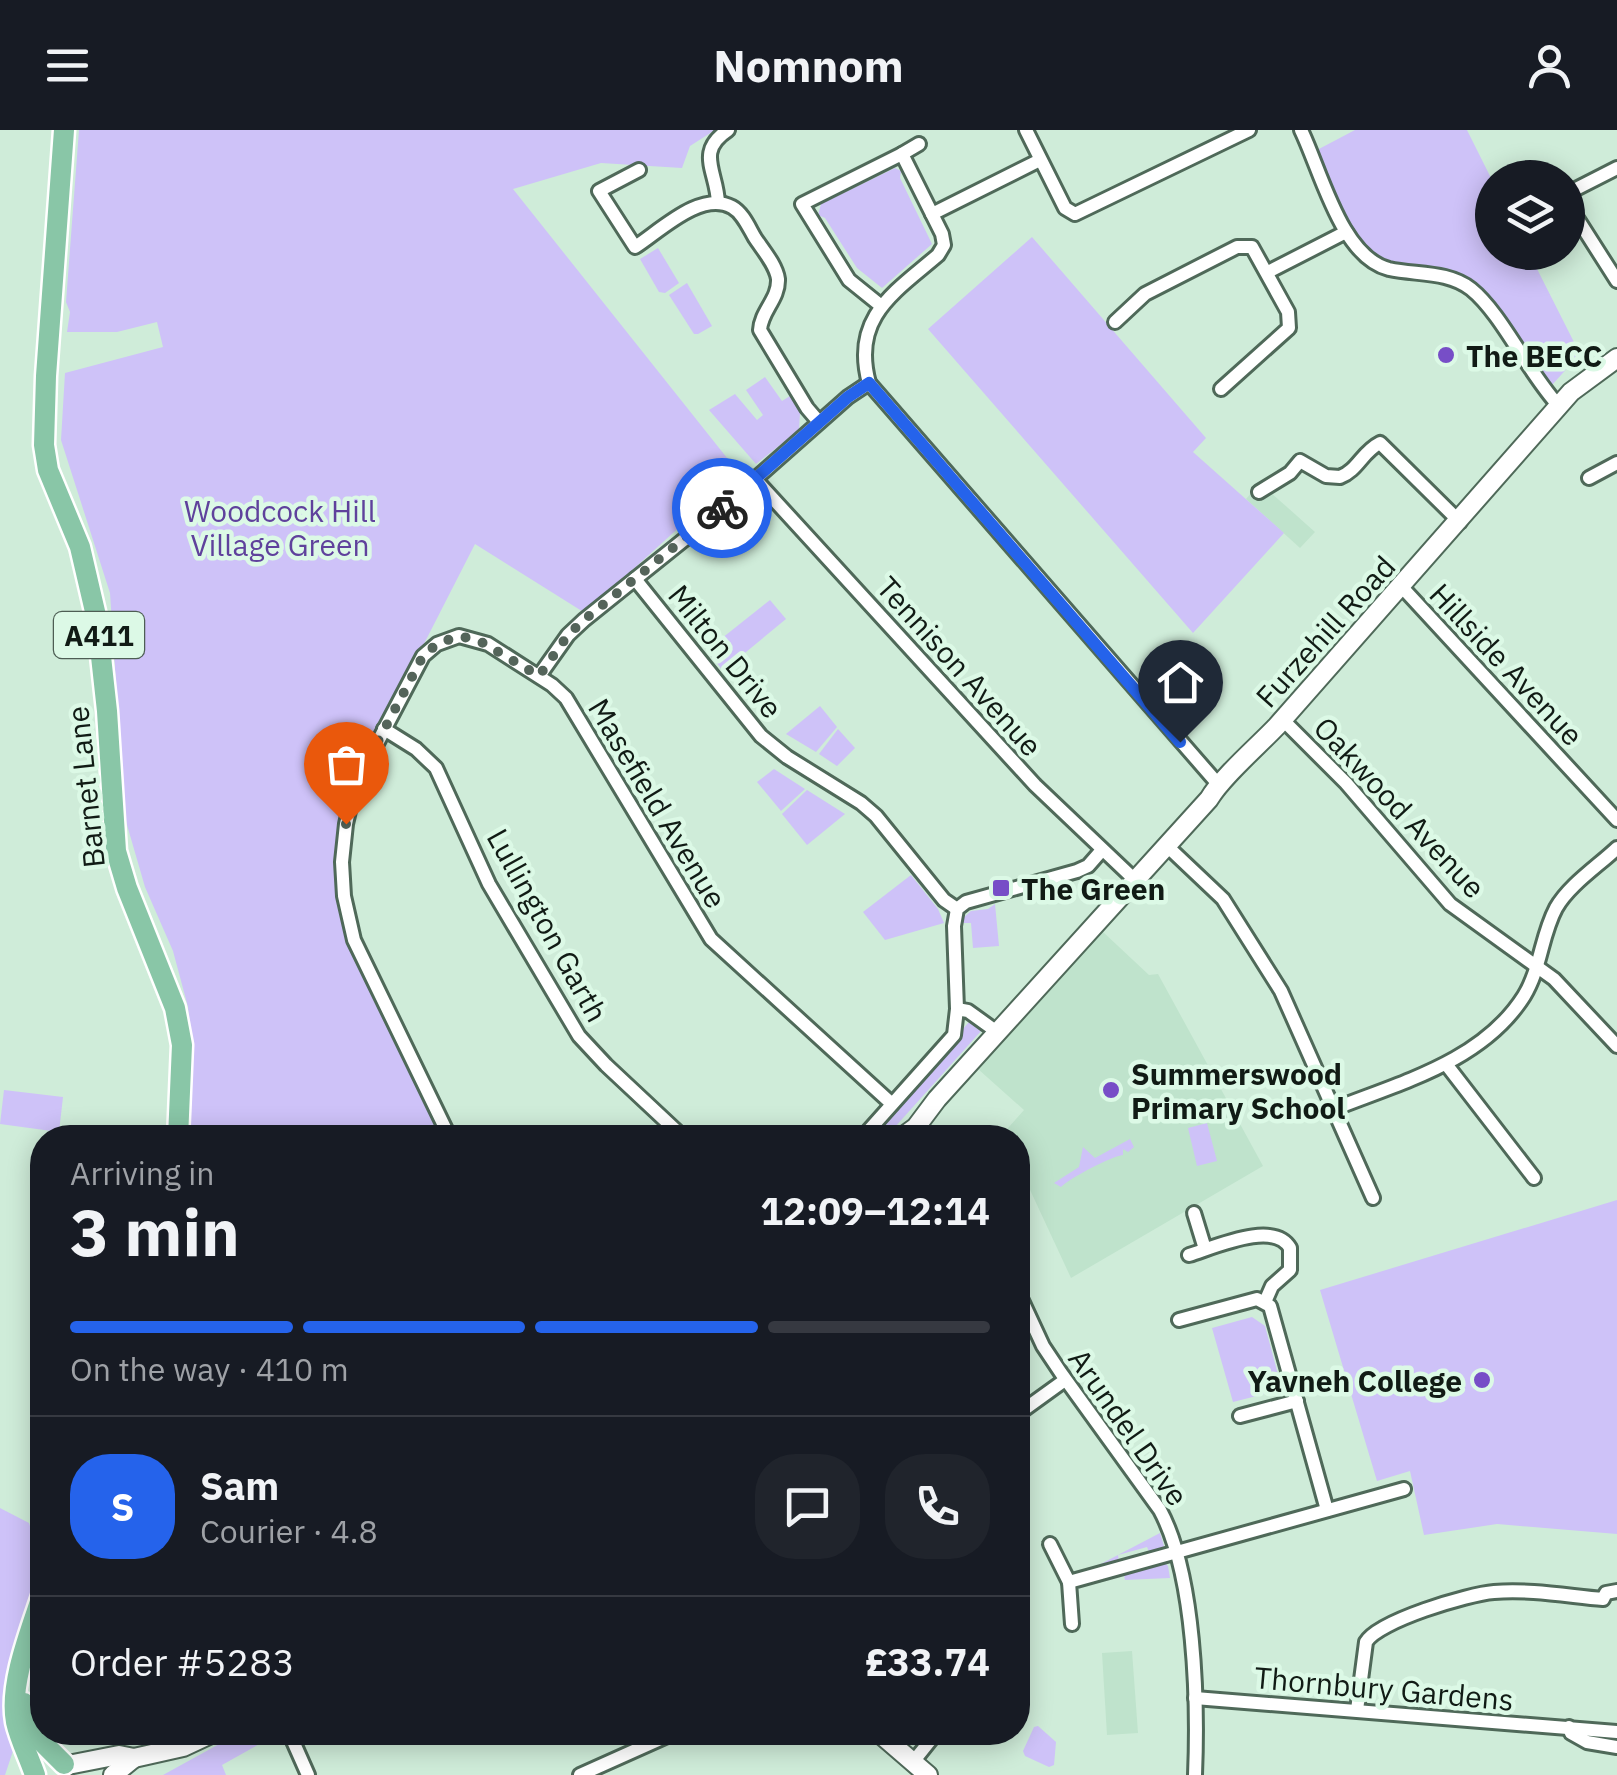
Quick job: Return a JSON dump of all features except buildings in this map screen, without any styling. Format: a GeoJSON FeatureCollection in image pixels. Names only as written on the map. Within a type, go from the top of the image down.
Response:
{"type":"FeatureCollection","features":[{"type":"Feature","properties":{"kind":"main road","name":"Barnet Lane"},"geometry":{"type":"LineString","coordinates":[[64,130],[44,444],[48,470],[80,547],[96,620],[108,711],[116,850],[175,1008],[182,1044],[179,1125]]}},
{"type":"Feature","properties":{"kind":"main road"},"geometry":{"type":"LineString","coordinates":[[30,1632],[14,1695],[16,1718],[36,1775],[51,1764],[71,1768]]}},
{"type":"Feature","properties":{"kind":"main road"},"geometry":{"type":"LineString","coordinates":[[20,1676],[30,1721]]}},
{"type":"Feature","properties":{"kind":"main road"},"geometry":{"type":"LineString","coordinates":[[44,1745],[71,1768]]}},
{"type":"Feature","properties":{"kind":"street"},"geometry":{"type":"LineString","coordinates":[[718,203],[708,156],[716,138],[728,130]]}},
{"type":"Feature","properties":{"kind":"street"},"geometry":{"type":"LineString","coordinates":[[1026,130],[1065,208],[1075,214],[1249,130]]}},
{"type":"Feature","properties":{"kind":"street"},"geometry":{"type":"LineString","coordinates":[[1301,130],[1346,232],[1366,257],[1378,264],[1448,277],[1474,291],[1560,406]]}},
{"type":"Feature","properties":{"kind":"street"},"geometry":{"type":"LineString","coordinates":[[880,305],[849,280],[796,207],[919,144]]}},
{"type":"Feature","properties":{"kind":"street"},"geometry":{"type":"LineString","coordinates":[[902,154],[944,245],[880,305],[868,339],[869,383],[1218,784]]}},
{"type":"Feature","properties":{"kind":"street"},"geometry":{"type":"LineString","coordinates":[[932,214],[1040,160]]}},
{"type":"Feature","properties":{"kind":"street"},"geometry":{"type":"LineString","coordinates":[[1585,184],[1617,168]]}},
{"type":"Feature","properties":{"kind":"street"},"geometry":{"type":"LineString","coordinates":[[639,170],[599,191],[635,247],[700,205],[718,203],[731,206],[740,214],[777,273],[776,295],[762,318],[760,330],[806,408],[819,422]]}},
{"type":"Feature","properties":{"kind":"street"},"geometry":{"type":"LineString","coordinates":[[1585,231],[1617,281]]}},
{"type":"Feature","properties":{"kind":"street"},"geometry":{"type":"LineString","coordinates":[[1268,272],[1346,232]]}},
{"type":"Feature","properties":{"kind":"street"},"geometry":{"type":"LineString","coordinates":[[1114,322],[1146,294],[1174,288],[1243,246],[1252,247],[1275,287],[1290,320],[1289,328],[1221,389]]}},
{"type":"Feature","properties":{"kind":"street","name":"Furzehill Road"},"geometry":{"type":"LineString","coordinates":[[922,1125],[997,1032],[1210,799],[1218,784],[1232,775],[1460,522],[1560,406],[1594,372],[1617,358]]}},
{"type":"Feature","properties":{"kind":"street"},"geometry":{"type":"LineString","coordinates":[[539,676],[568,635],[869,383]]}},
{"type":"Feature","properties":{"kind":"street"},"geometry":{"type":"LineString","coordinates":[[1259,492],[1290,473],[1300,461],[1326,476],[1340,478],[1355,467],[1364,452],[1380,443],[1460,522]]}},
{"type":"Feature","properties":{"kind":"street"},"geometry":{"type":"LineString","coordinates":[[1588,478],[1617,463]]}},
{"type":"Feature","properties":{"kind":"street","name":"Tennison Avenue"},"geometry":{"type":"LineString","coordinates":[[755,479],[1046,796],[1136,881]]}},
{"type":"Feature","properties":{"kind":"street","name":"Milton Drive"},"geometry":{"type":"LineString","coordinates":[[635,579],[760,736],[876,816],[944,900],[957,909]]}},
{"type":"Feature","properties":{"kind":"street","name":"Hillside Avenue"},"geometry":{"type":"LineString","coordinates":[[1401,586],[1617,820]]}},
{"type":"Feature","properties":{"kind":"street","name":"Masefield Avenue"},"geometry":{"type":"LineString","coordinates":[[384,730],[423,656],[437,644],[459,636],[478,640],[552,684],[576,712],[711,939],[892,1104]]}},
{"type":"Feature","properties":{"kind":"street","name":"Oakwood Avenue"},"geometry":{"type":"LineString","coordinates":[[1282,719],[1346,782],[1450,904],[1554,979],[1617,1046]]}},
{"type":"Feature","properties":{"kind":"street"},"geometry":{"type":"LineString","coordinates":[[384,730],[362,772],[346,824],[344,896],[360,953],[444,1125]]}},
{"type":"Feature","properties":{"kind":"street","name":"Lullington Garth"},"geometry":{"type":"LineString","coordinates":[[384,730],[416,749],[436,768],[489,884],[579,1036],[670,1125]]}},
{"type":"Feature","properties":{"kind":"street"},"geometry":{"type":"LineString","coordinates":[[1166,846],[1223,899],[1281,991],[1373,1198]]}},
{"type":"Feature","properties":{"kind":"street"},"geometry":{"type":"LineString","coordinates":[[1334,1109],[1446,1064],[1482,1041],[1510,1015],[1538,968],[1558,906],[1617,848]]}},
{"type":"Feature","properties":{"kind":"street"},"geometry":{"type":"LineString","coordinates":[[873,1125],[954,1035],[958,1009],[954,926],[957,909],[966,902],[1077,871],[1088,866],[1102,850]]}},
{"type":"Feature","properties":{"kind":"street"},"geometry":{"type":"LineString","coordinates":[[958,1009],[968,1011],[997,1032]]}},
{"type":"Feature","properties":{"kind":"street"},"geometry":{"type":"LineString","coordinates":[[1446,1064],[1534,1178]]}},
{"type":"Feature","properties":{"kind":"street"},"geometry":{"type":"LineString","coordinates":[[1194,1214],[1206,1250]]}},
{"type":"Feature","properties":{"kind":"street"},"geometry":{"type":"LineString","coordinates":[[1189,1254],[1263,1234],[1286,1241],[1292,1260],[1290,1270],[1272,1286],[1264,1302]]}},
{"type":"Feature","properties":{"kind":"street"},"geometry":{"type":"LineString","coordinates":[[1179,1320],[1250,1301],[1264,1302],[1272,1313],[1327,1510]]}},
{"type":"Feature","properties":{"kind":"street","name":"Arundel Drive"},"geometry":{"type":"LineString","coordinates":[[1030,1320],[1065,1380],[1160,1510],[1176,1552],[1190,1633],[1195,1775]]}},
{"type":"Feature","properties":{"kind":"street"},"geometry":{"type":"LineString","coordinates":[[1030,1405],[1065,1380]]}},
{"type":"Feature","properties":{"kind":"street"},"geometry":{"type":"LineString","coordinates":[[1240,1416],[1297,1401]]}},
{"type":"Feature","properties":{"kind":"street"},"geometry":{"type":"LineString","coordinates":[[1069,1582],[1404,1489]]}},
{"type":"Feature","properties":{"kind":"street"},"geometry":{"type":"LineString","coordinates":[[1050,1544],[1069,1582],[1072,1624]]}},
{"type":"Feature","properties":{"kind":"street"},"geometry":{"type":"LineString","coordinates":[[1357,1710],[1366,1642],[1371,1633],[1389,1622],[1492,1592],[1603,1599]]}},
{"type":"Feature","properties":{"kind":"street"},"geometry":{"type":"LineString","coordinates":[[1603,1599],[1606,1593],[1617,1592]]}},
{"type":"Feature","properties":{"kind":"street"},"geometry":{"type":"LineString","coordinates":[[1603,1599],[1609,1608],[1617,1608]]}},
{"type":"Feature","properties":{"kind":"street","name":"Thornbury Gardens"},"geometry":{"type":"LineString","coordinates":[[1195,1698],[1617,1732]]}},
{"type":"Feature","properties":{"kind":"street","name":"Thornbury Gardens"},"geometry":{"type":"LineString","coordinates":[[1568,1727],[1570,1734],[1586,1742],[1617,1746]]}},
{"type":"Feature","properties":{"kind":"street"},"geometry":{"type":"LineString","coordinates":[[71,1768],[119,1755],[134,1758],[187,1745]]}},
{"type":"Feature","properties":{"kind":"street"},"geometry":{"type":"LineString","coordinates":[[295,1745],[308,1775]]}},
{"type":"Feature","properties":{"kind":"street"},"geometry":{"type":"LineString","coordinates":[[580,1775],[647,1745]]}},
{"type":"Feature","properties":{"kind":"street"},"geometry":{"type":"LineString","coordinates":[[893,1745],[928,1775]]}},
{"type":"Feature","properties":{"kind":"street"},"geometry":{"type":"LineString","coordinates":[[913,1762],[927,1745]]}},
{"type":"Feature","properties":{"kind":"street"},"geometry":{"type":"LineString","coordinates":[[113,1775],[134,1758]]}},
{"type":"Feature","properties":{"kind":"shaded area"},"geometry":{"type":"Polygon","coordinates":[[[1260,483],[1315,532],[1300,548],[1246,499],[1260,483]]]}},
{"type":"Feature","properties":{"kind":"shaded area","name":"Summerswood Primary School"},"geometry":{"type":"Polygon","coordinates":[[[1102,931],[1149,975],[1158,974],[1263,1166],[1071,1278],[1030,1190],[1030,1125],[1011,1125],[1024,1110],[978,1069],[1102,931]]]}},
{"type":"Feature","properties":{"kind":"shaded area"},"geometry":{"type":"Polygon","coordinates":[[[1132,1651],[1138,1733],[1107,1735],[1102,1653],[1132,1651]]]}},
{"type":"Feature","properties":{"kind":"green space","name":"Woodcock Hill Village Green"},"geometry":{"type":"Polygon","coordinates":[[[79,130],[715,130],[690,146],[682,168],[601,163],[513,189],[739,473],[585,613],[475,544],[358,773],[345,809],[340,911],[352,949],[439,1125],[190,1125],[188,1007],[173,951],[145,887],[125,818],[110,593],[61,440],[65,373],[163,347],[157,322],[117,332],[67,332],[70,312],[66,302],[79,130]]]}},
{"type":"Feature","properties":{"kind":"green space"},"geometry":{"type":"Polygon","coordinates":[[[1355,130],[1467,130],[1482,160],[1475,160],[1475,270],[1538,270],[1580,354],[1552,385],[1544,381],[1462,277],[1377,257],[1353,233],[1344,217],[1317,150],[1355,130]]]}},
{"type":"Feature","properties":{"kind":"green space"},"geometry":{"type":"Polygon","coordinates":[[[895,168],[901,171],[900,178],[932,244],[882,288],[857,268],[825,218],[818,215],[821,204],[895,168]]]}},
{"type":"Feature","properties":{"kind":"green space"},"geometry":{"type":"Polygon","coordinates":[[[1032,237],[1206,438],[1193,452],[1284,533],[1193,633],[928,329],[1032,237]]]}},
{"type":"Feature","properties":{"kind":"green space"},"geometry":{"type":"Polygon","coordinates":[[[658,248],[679,283],[665,293],[659,292],[640,259],[658,248]]]}},
{"type":"Feature","properties":{"kind":"green space"},"geometry":{"type":"Polygon","coordinates":[[[687,283],[712,326],[698,334],[694,334],[669,295],[687,283]]]}},
{"type":"Feature","properties":{"kind":"green space"},"geometry":{"type":"Polygon","coordinates":[[[765,377],[782,401],[790,396],[800,413],[799,430],[756,464],[709,410],[735,394],[757,420],[763,415],[746,390],[765,377]]]}},
{"type":"Feature","properties":{"kind":"green space"},"geometry":{"type":"Polygon","coordinates":[[[770,600],[786,619],[723,671],[707,650],[770,600]]]}},
{"type":"Feature","properties":{"kind":"green space"},"geometry":{"type":"Polygon","coordinates":[[[820,706],[837,727],[816,752],[786,734],[820,706]]]}},
{"type":"Feature","properties":{"kind":"green space"},"geometry":{"type":"Polygon","coordinates":[[[838,729],[855,748],[837,766],[819,754],[838,729]]]}},
{"type":"Feature","properties":{"kind":"green space"},"geometry":{"type":"Polygon","coordinates":[[[774,769],[805,789],[781,811],[757,782],[774,769]]]}},
{"type":"Feature","properties":{"kind":"green space"},"geometry":{"type":"Polygon","coordinates":[[[807,790],[845,814],[807,845],[782,814],[807,790]]]}},
{"type":"Feature","properties":{"kind":"green space"},"geometry":{"type":"Polygon","coordinates":[[[911,875],[944,923],[885,940],[863,912],[911,875]]]}},
{"type":"Feature","properties":{"kind":"green space"},"geometry":{"type":"Polygon","coordinates":[[[995,904],[999,946],[973,948],[971,923],[962,923],[962,919],[971,911],[995,904]]]}},
{"type":"Feature","properties":{"kind":"green space"},"geometry":{"type":"Polygon","coordinates":[[[969,1022],[975,1022],[982,1030],[897,1125],[878,1125],[969,1022]]]}},
{"type":"Feature","properties":{"kind":"green space"},"geometry":{"type":"Polygon","coordinates":[[[4,1090],[63,1097],[60,1125],[30,1125],[30,1128],[0,1124],[4,1090]]]}},
{"type":"Feature","properties":{"kind":"green space"},"geometry":{"type":"Polygon","coordinates":[[[1207,1123],[1217,1161],[1197,1166],[1188,1128],[1207,1123]]]}},
{"type":"Feature","properties":{"kind":"green space"},"geometry":{"type":"Polygon","coordinates":[[[1130,1139],[1134,1147],[1128,1152],[1123,1149],[1123,1155],[1091,1168],[1061,1187],[1054,1183],[1079,1167],[1083,1147],[1095,1158],[1130,1139]]]}},
{"type":"Feature","properties":{"kind":"green space","name":"Yavneh College"},"geometry":{"type":"Polygon","coordinates":[[[1617,1200],[1617,1534],[1497,1524],[1424,1535],[1410,1471],[1377,1481],[1320,1290],[1617,1200]]]}},
{"type":"Feature","properties":{"kind":"green space"},"geometry":{"type":"Polygon","coordinates":[[[1252,1317],[1265,1326],[1280,1382],[1272,1392],[1233,1402],[1212,1328],[1252,1317]]]}},
{"type":"Feature","properties":{"kind":"green space"},"geometry":{"type":"Polygon","coordinates":[[[0,1508],[30,1526],[30,1616],[13,1665],[16,1742],[5,1775],[0,1775],[0,1508]]]}},
{"type":"Feature","properties":{"kind":"green space"},"geometry":{"type":"Polygon","coordinates":[[[1160,1533],[1164,1546],[1150,1554],[1147,1547],[1118,1555],[1119,1562],[1095,1567],[1160,1533]]]}},
{"type":"Feature","properties":{"kind":"green space"},"geometry":{"type":"Polygon","coordinates":[[[1162,1560],[1168,1566],[1170,1578],[1125,1580],[1123,1571],[1162,1560]]]}},
{"type":"Feature","properties":{"kind":"green space"},"geometry":{"type":"Polygon","coordinates":[[[1038,1726],[1056,1742],[1054,1765],[1049,1767],[1025,1756],[1023,1751],[1030,1745],[1034,1727],[1038,1726]]]}},
{"type":"Feature","properties":{"kind":"green space"},"geometry":{"type":"Polygon","coordinates":[[[217,1745],[258,1745],[222,1765],[226,1775],[163,1775],[217,1745]]]}},
{"type":"Feature","properties":{"kind":"way so far"},"geometry":{"type":"LineString","coordinates":[[346,824],[362,772],[423,656],[437,644],[459,636],[478,640],[539,676],[568,635],[584,620],[722,508]]}},
{"type":"Feature","properties":{"kind":"place","name":"The BECC"},"geometry":{"type":"Point","coordinates":[1446,355]}},
{"type":"Feature","properties":{"kind":"place","name":"The Green"},"geometry":{"type":"Point","coordinates":[1001,888]}},
{"type":"Feature","properties":{"kind":"place","name":"Summerswood Primary School"},"geometry":{"type":"Point","coordinates":[1111,1090]}},
{"type":"Feature","properties":{"kind":"place","name":"Yavneh College"},"geometry":{"type":"Point","coordinates":[1482,1380]}},
{"type":"Feature","properties":{"kind":"route"},"geometry":{"type":"LineString","coordinates":[[722,508],[869,383],[1180,742]]}}]}
